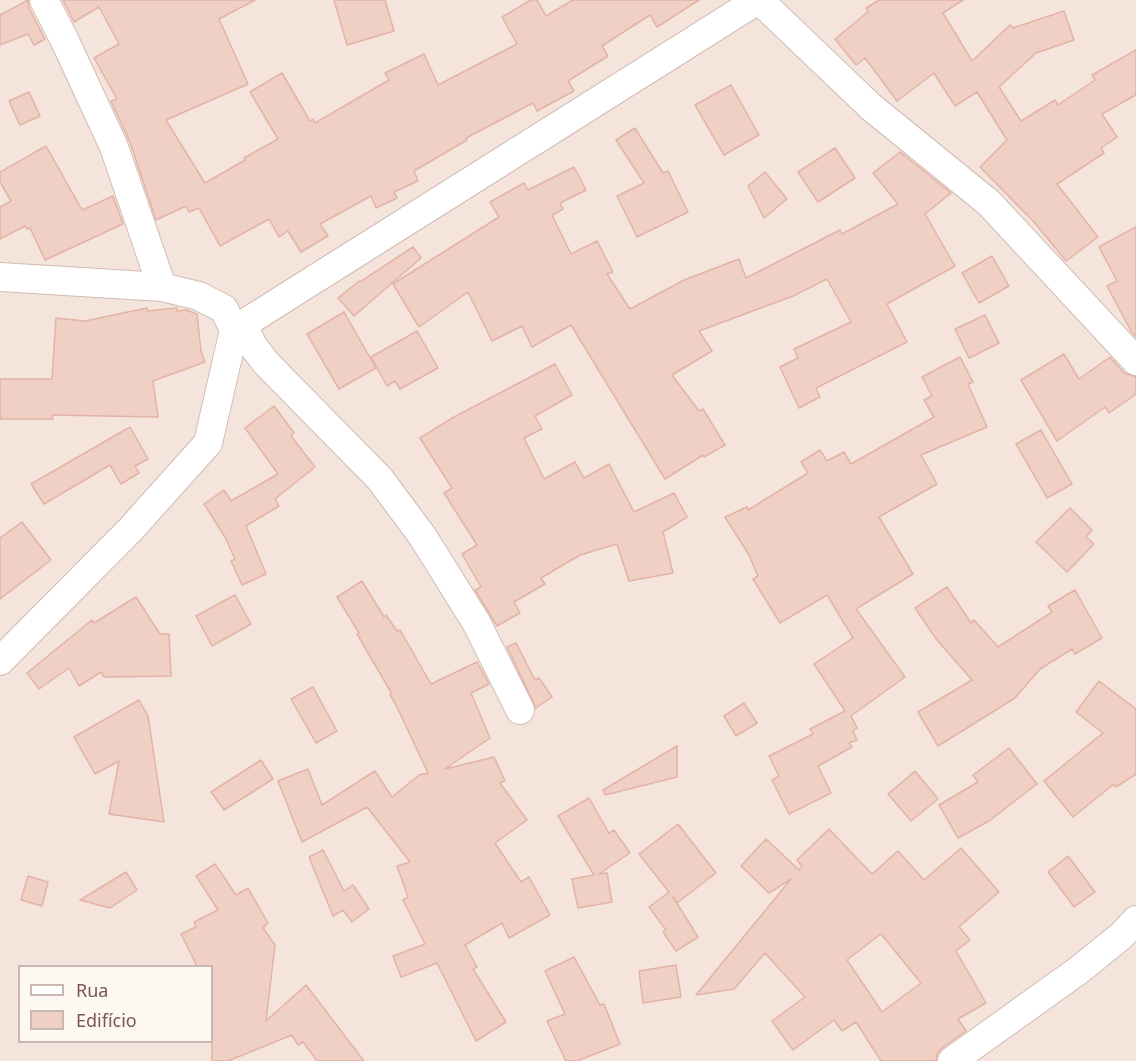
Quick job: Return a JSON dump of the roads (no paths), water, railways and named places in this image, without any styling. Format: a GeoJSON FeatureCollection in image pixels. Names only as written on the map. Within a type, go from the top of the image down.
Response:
{"type":"FeatureCollection","features":[{"type":"Feature","properties":{"kind":"street"},"geometry":{"type":"LineString","coordinates":[[44,0],[114,147],[162,287]]}},
{"type":"Feature","properties":{"kind":"street"},"geometry":{"type":"LineString","coordinates":[[0,661],[131,529],[208,443],[239,327],[759,0],[871,107],[990,203],[1136,361]]}},
{"type":"Feature","properties":{"kind":"street"},"geometry":{"type":"LineString","coordinates":[[0,277],[162,287],[199,296],[224,309],[266,363],[380,479],[423,537],[476,622],[520,710]]}},
{"type":"Feature","properties":{"kind":"street"},"geometry":{"type":"LineString","coordinates":[[952,1061],[1079,970],[1122,936],[1136,920]]}}]}
